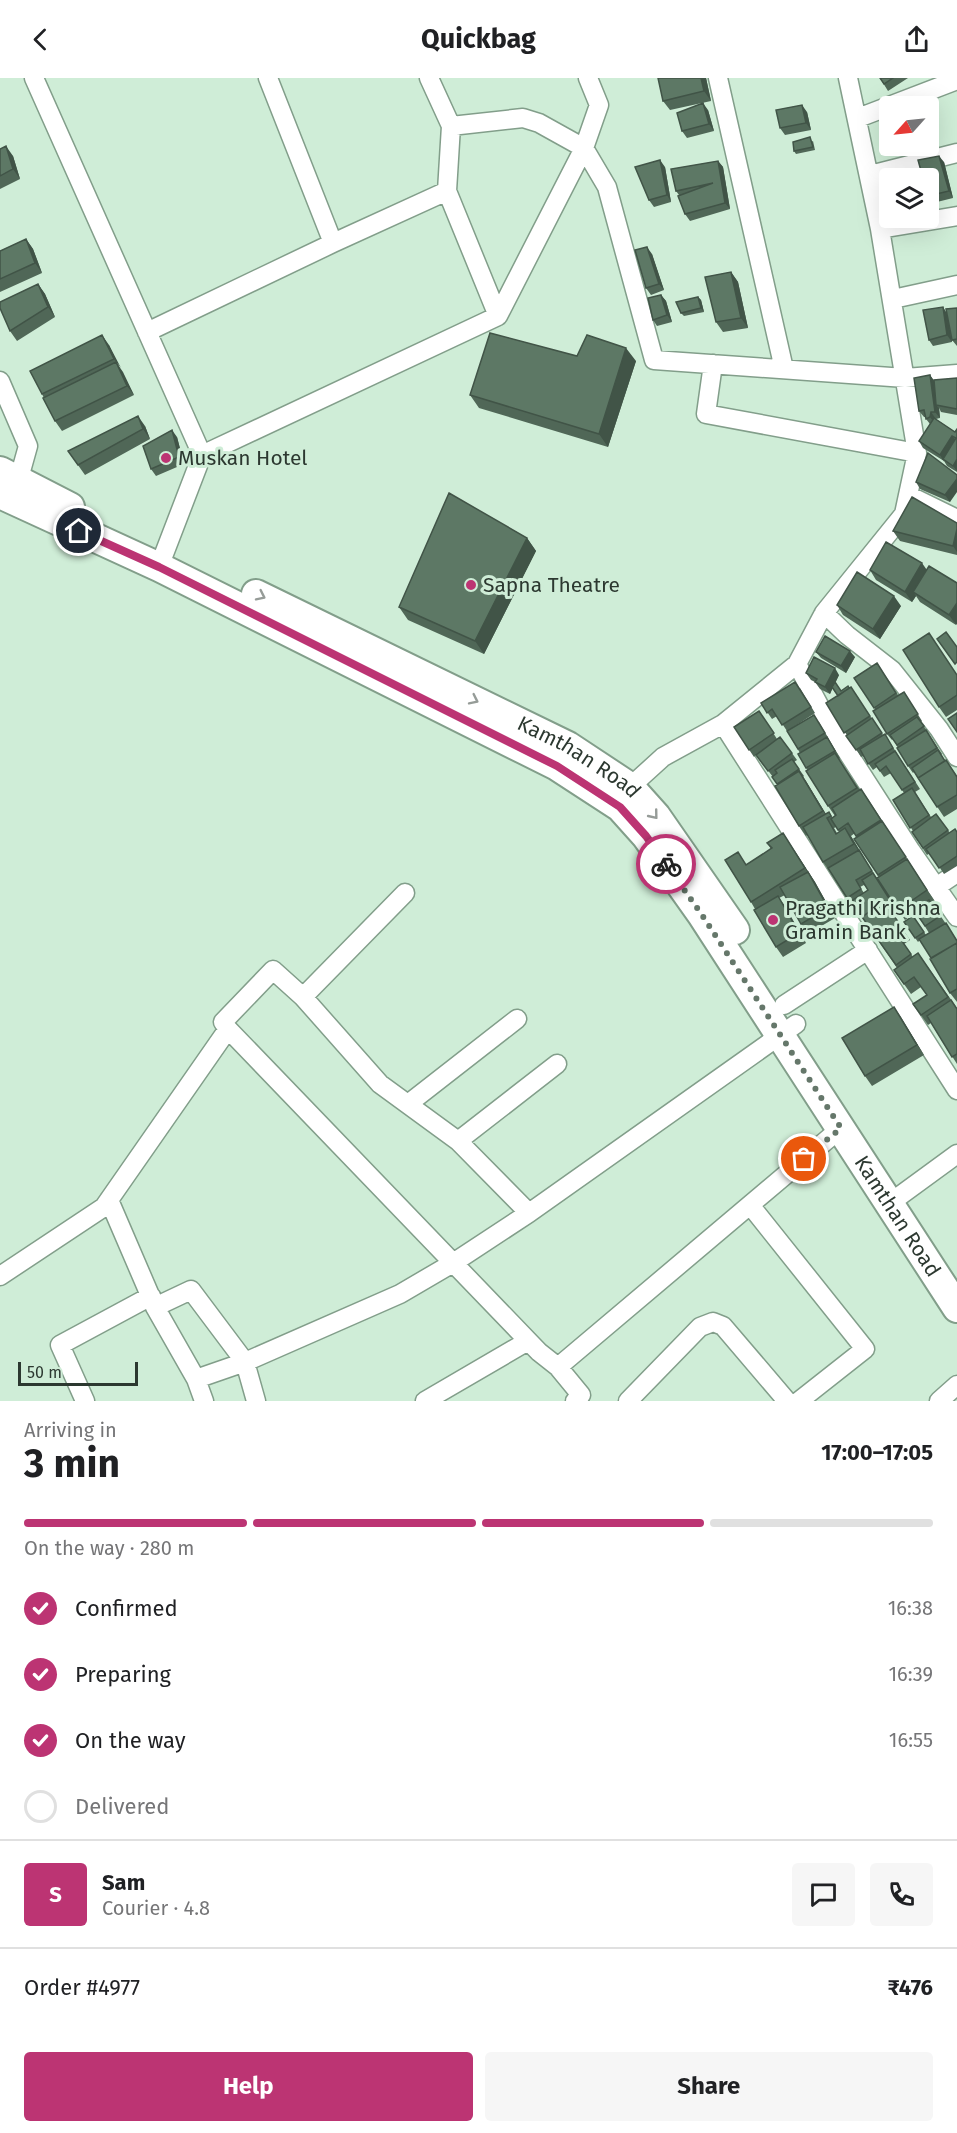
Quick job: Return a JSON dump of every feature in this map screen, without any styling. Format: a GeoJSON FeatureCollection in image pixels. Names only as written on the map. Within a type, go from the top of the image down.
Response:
{"type":"FeatureCollection","features":[{"type":"Feature","properties":{"kind":"main road","name":"Kamthan Road"},"geometry":{"type":"LineString","coordinates":[[8,486],[162,558],[431,691],[557,766],[625,797],[646,836],[702,915],[787,1021],[898,1198],[957,1308]]}},
{"type":"Feature","properties":{"kind":"main road","name":"Kamthan Road"},"geometry":{"type":"LineString","coordinates":[[787,1021],[841,1128],[957,1272]]}},
{"type":"Feature","properties":{"kind":"street"},"geometry":{"type":"LineString","coordinates":[[34,78],[202,455]]}},
{"type":"Feature","properties":{"kind":"street"},"geometry":{"type":"LineString","coordinates":[[268,78],[333,243]]}},
{"type":"Feature","properties":{"kind":"street"},"geometry":{"type":"LineString","coordinates":[[429,78],[451,126],[447,191],[498,316]]}},
{"type":"Feature","properties":{"kind":"street"},"geometry":{"type":"LineString","coordinates":[[162,558],[202,455],[498,316],[584,148],[599,105],[588,78]]}},
{"type":"Feature","properties":{"kind":"street"},"geometry":{"type":"LineString","coordinates":[[718,78],[784,369]]}},
{"type":"Feature","properties":{"kind":"street"},"geometry":{"type":"LineString","coordinates":[[625,797],[663,757],[723,724],[797,664],[824,613],[904,514],[917,453],[880,229],[848,78]]}},
{"type":"Feature","properties":{"kind":"street"},"geometry":{"type":"LineString","coordinates":[[858,118],[957,80]]}},
{"type":"Feature","properties":{"kind":"street"},"geometry":{"type":"LineString","coordinates":[[451,126],[523,118],[539,123],[584,148],[607,187],[654,360],[905,378],[957,374]]}},
{"type":"Feature","properties":{"kind":"street"},"geometry":{"type":"LineString","coordinates":[[870,175],[957,153]]}},
{"type":"Feature","properties":{"kind":"street"},"geometry":{"type":"LineString","coordinates":[[147,332],[447,191]]}},
{"type":"Feature","properties":{"kind":"street"},"geometry":{"type":"LineString","coordinates":[[880,229],[957,216]]}},
{"type":"Feature","properties":{"kind":"street"},"geometry":{"type":"LineString","coordinates":[[892,299],[957,285]]}},
{"type":"Feature","properties":{"kind":"street"},"geometry":{"type":"LineString","coordinates":[[713,364],[706,414],[917,453]]}},
{"type":"Feature","properties":{"kind":"street"},"geometry":{"type":"LineString","coordinates":[[0,381],[28,446],[8,486]]}},
{"type":"Feature","properties":{"kind":"street"},"geometry":{"type":"LineString","coordinates":[[908,495],[957,519]]}},
{"type":"Feature","properties":{"kind":"street"},"geometry":{"type":"LineString","coordinates":[[824,613],[847,635],[892,670],[939,729],[957,757]]}},
{"type":"Feature","properties":{"kind":"street"},"geometry":{"type":"LineString","coordinates":[[797,664],[828,722],[910,851],[957,917]]}},
{"type":"Feature","properties":{"kind":"street"},"geometry":{"type":"LineString","coordinates":[[939,729],[957,717]]}},
{"type":"Feature","properties":{"kind":"street"},"geometry":{"type":"LineString","coordinates":[[723,724],[957,1090]]}},
{"type":"Feature","properties":{"kind":"street"},"geometry":{"type":"LineString","coordinates":[[936,887],[957,873]]}},
{"type":"Feature","properties":{"kind":"street"},"geometry":{"type":"LineString","coordinates":[[303,997],[405,893]]}},
{"type":"Feature","properties":{"kind":"street"},"geometry":{"type":"LineString","coordinates":[[196,1379],[245,1362],[400,1294],[453,1263],[529,1213],[787,1021],[868,950]]}},
{"type":"Feature","properties":{"kind":"street"},"geometry":{"type":"LineString","coordinates":[[529,1213],[458,1141],[380,1084],[303,997],[273,970],[223,1022],[528,1341],[558,1367],[581,1395],[575,1401]]}},
{"type":"Feature","properties":{"kind":"street"},"geometry":{"type":"LineString","coordinates":[[408,1104],[517,1019]]}},
{"type":"Feature","properties":{"kind":"street"},"geometry":{"type":"LineString","coordinates":[[0,1276],[104,1207],[228,1029]]}},
{"type":"Feature","properties":{"kind":"street"},"geometry":{"type":"LineString","coordinates":[[458,1141],[557,1064]]}},
{"type":"Feature","properties":{"kind":"street"},"geometry":{"type":"LineString","coordinates":[[558,1367],[841,1128]]}},
{"type":"Feature","properties":{"kind":"street"},"geometry":{"type":"LineString","coordinates":[[898,1198],[957,1154]]}},
{"type":"Feature","properties":{"kind":"street"},"geometry":{"type":"LineString","coordinates":[[109,1200],[153,1301],[196,1379],[204,1401]]}},
{"type":"Feature","properties":{"kind":"street"},"geometry":{"type":"LineString","coordinates":[[750,1205],[866,1349],[799,1401]]}},
{"type":"Feature","properties":{"kind":"street"},"geometry":{"type":"LineString","coordinates":[[85,1401],[60,1345],[153,1301],[191,1290],[245,1362],[256,1401]]}},
{"type":"Feature","properties":{"kind":"street"},"geometry":{"type":"LineString","coordinates":[[628,1401],[700,1327],[713,1322],[723,1326],[787,1401]]}},
{"type":"Feature","properties":{"kind":"street"},"geometry":{"type":"LineString","coordinates":[[425,1401],[528,1341]]}},
{"type":"Feature","properties":{"kind":"street"},"geometry":{"type":"LineString","coordinates":[[939,1401],[957,1385]]}},
{"type":"Feature","properties":{"kind":"building"},"geometry":{"type":"Polygon","coordinates":[[[658,78],[701,78],[704,91],[663,101],[658,78]]]}},
{"type":"Feature","properties":{"kind":"building"},"geometry":{"type":"Polygon","coordinates":[[[880,78],[893,78],[884,84],[880,78]]]}},
{"type":"Feature","properties":{"kind":"building"},"geometry":{"type":"Polygon","coordinates":[[[703,103],[709,124],[682,131],[677,113],[703,103]]]}},
{"type":"Feature","properties":{"kind":"building"},"geometry":{"type":"Polygon","coordinates":[[[802,105],[806,123],[780,128],[776,110],[802,105]]]}},
{"type":"Feature","properties":{"kind":"building"},"geometry":{"type":"Polygon","coordinates":[[[810,137],[813,147],[794,151],[793,142],[810,137]]]}},
{"type":"Feature","properties":{"kind":"building"},"geometry":{"type":"Polygon","coordinates":[[[6,146],[13,169],[0,176],[0,149],[6,146]]]}},
{"type":"Feature","properties":{"kind":"building"},"geometry":{"type":"Polygon","coordinates":[[[939,156],[949,191],[939,193],[939,168],[920,168],[918,160],[939,156]]]}},
{"type":"Feature","properties":{"kind":"building"},"geometry":{"type":"Polygon","coordinates":[[[660,160],[667,195],[649,200],[635,167],[660,160]]]}},
{"type":"Feature","properties":{"kind":"building"},"geometry":{"type":"Polygon","coordinates":[[[718,161],[725,203],[685,214],[678,196],[713,183],[676,191],[671,169],[718,161]]]}},
{"type":"Feature","properties":{"kind":"building"},"geometry":{"type":"Polygon","coordinates":[[[26,239],[35,263],[0,279],[0,251],[26,239]]]}},
{"type":"Feature","properties":{"kind":"building"},"geometry":{"type":"Polygon","coordinates":[[[647,247],[659,284],[646,288],[635,250],[647,247]]]}},
{"type":"Feature","properties":{"kind":"building"},"geometry":{"type":"Polygon","coordinates":[[[731,272],[741,318],[716,322],[705,277],[731,272]]]}},
{"type":"Feature","properties":{"kind":"building"},"geometry":{"type":"Polygon","coordinates":[[[38,284],[48,307],[10,331],[0,308],[0,302],[38,284]]]}},
{"type":"Feature","properties":{"kind":"building"},"geometry":{"type":"Polygon","coordinates":[[[661,295],[667,315],[653,320],[648,298],[661,295]]]}},
{"type":"Feature","properties":{"kind":"building"},"geometry":{"type":"Polygon","coordinates":[[[698,297],[701,308],[681,313],[676,302],[698,297]]]}},
{"type":"Feature","properties":{"kind":"building"},"geometry":{"type":"Polygon","coordinates":[[[943,307],[947,335],[929,340],[923,310],[943,307]]]}},
{"type":"Feature","properties":{"kind":"building"},"geometry":{"type":"Polygon","coordinates":[[[957,308],[957,339],[952,340],[946,309],[957,308]]]}},
{"type":"Feature","properties":{"kind":"building"},"geometry":{"type":"Polygon","coordinates":[[[490,333],[577,356],[587,335],[626,348],[599,434],[470,395],[490,333]]]}},
{"type":"Feature","properties":{"kind":"building"},"geometry":{"type":"Polygon","coordinates":[[[102,335],[114,359],[42,394],[30,371],[102,335]]]}},
{"type":"Feature","properties":{"kind":"building"},"geometry":{"type":"Polygon","coordinates":[[[116,362],[127,386],[55,421],[43,398],[116,362]]]}},
{"type":"Feature","properties":{"kind":"building"},"geometry":{"type":"Polygon","coordinates":[[[930,375],[935,412],[931,412],[930,417],[926,419],[924,410],[919,411],[914,378],[930,375]]]}},
{"type":"Feature","properties":{"kind":"building"},"geometry":{"type":"Polygon","coordinates":[[[957,378],[957,409],[936,405],[934,380],[957,378]]]}},
{"type":"Feature","properties":{"kind":"building"},"geometry":{"type":"Polygon","coordinates":[[[138,416],[143,429],[78,465],[68,451],[138,416]]]}},
{"type":"Feature","properties":{"kind":"building"},"geometry":{"type":"Polygon","coordinates":[[[934,418],[955,432],[957,429],[957,459],[953,466],[943,459],[956,438],[952,436],[940,455],[919,441],[934,418]]]}},
{"type":"Feature","properties":{"kind":"building","name":"Muskan Hotel"},"geometry":{"type":"Polygon","coordinates":[[[172,430],[179,457],[151,469],[143,446],[172,430]]]}},
{"type":"Feature","properties":{"kind":"building"},"geometry":{"type":"Polygon","coordinates":[[[928,453],[957,475],[957,479],[945,495],[916,482],[928,453]]]}},
{"type":"Feature","properties":{"kind":"building","name":"Sapna Theatre"},"geometry":{"type":"Polygon","coordinates":[[[449,493],[527,538],[475,641],[399,607],[449,493]]]}},
{"type":"Feature","properties":{"kind":"building"},"geometry":{"type":"Polygon","coordinates":[[[912,497],[957,523],[953,546],[893,531],[912,497]]]}},
{"type":"Feature","properties":{"kind":"building"},"geometry":{"type":"Polygon","coordinates":[[[886,542],[922,563],[905,592],[870,570],[886,542]]]}},
{"type":"Feature","properties":{"kind":"building"},"geometry":{"type":"Polygon","coordinates":[[[929,566],[957,583],[957,603],[949,615],[913,592],[929,566]]]}},
{"type":"Feature","properties":{"kind":"building"},"geometry":{"type":"Polygon","coordinates":[[[857,572],[894,596],[873,629],[837,605],[857,572]]]}},
{"type":"Feature","properties":{"kind":"building"},"geometry":{"type":"Polygon","coordinates":[[[946,632],[957,647],[955,664],[937,639],[946,632]]]}},
{"type":"Feature","properties":{"kind":"building"},"geometry":{"type":"Polygon","coordinates":[[[929,633],[957,675],[957,695],[939,707],[903,650],[929,633]]]}},
{"type":"Feature","properties":{"kind":"building"},"geometry":{"type":"Polygon","coordinates":[[[825,636],[850,651],[841,666],[816,652],[825,636]]]}},
{"type":"Feature","properties":{"kind":"building"},"geometry":{"type":"Polygon","coordinates":[[[814,657],[835,668],[825,687],[815,682],[817,679],[806,673],[814,657]]]}},
{"type":"Feature","properties":{"kind":"building"},"geometry":{"type":"Polygon","coordinates":[[[877,663],[896,693],[874,708],[854,678],[877,663]]]}},
{"type":"Feature","properties":{"kind":"building"},"geometry":{"type":"Polygon","coordinates":[[[795,682],[811,707],[782,725],[772,709],[767,713],[761,703],[795,682]]]}},
{"type":"Feature","properties":{"kind":"building"},"geometry":{"type":"Polygon","coordinates":[[[835,682],[841,691],[848,686],[849,688],[838,696],[832,687],[835,682]]]}},
{"type":"Feature","properties":{"kind":"building"},"geometry":{"type":"Polygon","coordinates":[[[851,687],[870,716],[844,733],[826,703],[851,687]]]}},
{"type":"Feature","properties":{"kind":"building"},"geometry":{"type":"Polygon","coordinates":[[[904,692],[918,714],[887,734],[873,711],[904,692]]]}},
{"type":"Feature","properties":{"kind":"building"},"geometry":{"type":"Polygon","coordinates":[[[759,711],[774,733],[749,750],[734,727],[759,711]]]}},
{"type":"Feature","properties":{"kind":"building"},"geometry":{"type":"Polygon","coordinates":[[[957,713],[957,732],[948,719],[957,713]]]}},
{"type":"Feature","properties":{"kind":"building"},"geometry":{"type":"Polygon","coordinates":[[[814,715],[825,733],[798,749],[787,731],[814,715]]]}},
{"type":"Feature","properties":{"kind":"building"},"geometry":{"type":"Polygon","coordinates":[[[917,717],[924,726],[897,745],[890,735],[917,717]]]}},
{"type":"Feature","properties":{"kind":"building"},"geometry":{"type":"Polygon","coordinates":[[[872,718],[882,733],[856,750],[846,736],[872,718]]]}},
{"type":"Feature","properties":{"kind":"building"},"geometry":{"type":"Polygon","coordinates":[[[926,730],[937,748],[908,766],[897,748],[926,730]]]}},
{"type":"Feature","properties":{"kind":"building"},"geometry":{"type":"Polygon","coordinates":[[[885,734],[893,748],[868,764],[860,749],[885,734]]]}},
{"type":"Feature","properties":{"kind":"building"},"geometry":{"type":"Polygon","coordinates":[[[780,737],[792,753],[768,771],[756,755],[780,737]]]}},
{"type":"Feature","properties":{"kind":"building"},"geometry":{"type":"Polygon","coordinates":[[[827,737],[835,751],[806,768],[798,754],[827,737]]]}},
{"type":"Feature","properties":{"kind":"building"},"geometry":{"type":"Polygon","coordinates":[[[938,750],[945,761],[918,778],[912,768],[938,750]]]}},
{"type":"Feature","properties":{"kind":"building"},"geometry":{"type":"Polygon","coordinates":[[[895,751],[915,782],[902,790],[886,766],[880,771],[875,764],[895,751]]]}},
{"type":"Feature","properties":{"kind":"building"},"geometry":{"type":"Polygon","coordinates":[[[835,753],[857,788],[828,806],[806,771],[835,753]]]}},
{"type":"Feature","properties":{"kind":"building"},"geometry":{"type":"Polygon","coordinates":[[[792,759],[799,769],[777,784],[772,777],[777,773],[775,770],[792,759]]]}},
{"type":"Feature","properties":{"kind":"building"},"geometry":{"type":"Polygon","coordinates":[[[946,760],[957,777],[957,795],[937,807],[918,778],[946,760]]]}},
{"type":"Feature","properties":{"kind":"building"},"geometry":{"type":"Polygon","coordinates":[[[799,771],[823,811],[799,826],[775,786],[799,771]]]}},
{"type":"Feature","properties":{"kind":"building"},"geometry":{"type":"Polygon","coordinates":[[[912,788],[929,815],[910,828],[893,800],[912,788]]]}},
{"type":"Feature","properties":{"kind":"building"},"geometry":{"type":"Polygon","coordinates":[[[861,789],[881,820],[856,836],[848,823],[838,830],[831,819],[836,815],[832,808],[861,789]]]}},
{"type":"Feature","properties":{"kind":"building"},"geometry":{"type":"Polygon","coordinates":[[[829,812],[831,816],[827,818],[836,834],[845,828],[854,844],[823,862],[803,827],[829,812]]]}},
{"type":"Feature","properties":{"kind":"building"},"geometry":{"type":"Polygon","coordinates":[[[936,814],[948,830],[923,848],[912,832],[936,814]]]}},
{"type":"Feature","properties":{"kind":"building"},"geometry":{"type":"Polygon","coordinates":[[[882,821],[906,857],[878,875],[854,839],[882,821]]]}},
{"type":"Feature","properties":{"kind":"building"},"geometry":{"type":"Polygon","coordinates":[[[955,829],[957,856],[939,868],[926,849],[955,829]]]}},
{"type":"Feature","properties":{"kind":"building"},"geometry":{"type":"Polygon","coordinates":[[[783,833],[805,868],[751,902],[725,860],[738,852],[746,865],[772,848],[767,843],[783,833]]]}},
{"type":"Feature","properties":{"kind":"building"},"geometry":{"type":"Polygon","coordinates":[[[859,850],[872,871],[856,880],[861,889],[847,898],[828,868],[859,850]]]}},
{"type":"Feature","properties":{"kind":"building"},"geometry":{"type":"Polygon","coordinates":[[[907,859],[927,890],[898,910],[877,878],[907,859]]]}},
{"type":"Feature","properties":{"kind":"building"},"geometry":{"type":"Polygon","coordinates":[[[808,872],[828,908],[801,924],[780,887],[808,872]]]}},
{"type":"Feature","properties":{"kind":"building"},"geometry":{"type":"Polygon","coordinates":[[[873,873],[890,900],[863,916],[853,900],[868,890],[862,880],[873,873]]]}},
{"type":"Feature","properties":{"kind":"building"},"geometry":{"type":"Polygon","coordinates":[[[778,896],[799,933],[776,947],[754,910],[778,896]]]}},
{"type":"Feature","properties":{"kind":"building"},"geometry":{"type":"Polygon","coordinates":[[[929,900],[940,916],[925,926],[914,910],[929,900]]]}},
{"type":"Feature","properties":{"kind":"building"},"geometry":{"type":"Polygon","coordinates":[[[884,902],[904,930],[897,934],[911,954],[896,965],[862,917],[884,902]]]}},
{"type":"Feature","properties":{"kind":"building"},"geometry":{"type":"Polygon","coordinates":[[[913,916],[924,932],[915,938],[904,922],[913,916]]]}},
{"type":"Feature","properties":{"kind":"building"},"geometry":{"type":"Polygon","coordinates":[[[946,923],[957,943],[931,958],[919,939],[946,923]]]}},
{"type":"Feature","properties":{"kind":"building"},"geometry":{"type":"Polygon","coordinates":[[[957,943],[957,989],[950,993],[930,959],[957,943]]]}},
{"type":"Feature","properties":{"kind":"building"},"geometry":{"type":"Polygon","coordinates":[[[918,953],[948,997],[921,1015],[913,1004],[927,995],[914,977],[904,984],[894,970],[918,953]]]}},
{"type":"Feature","properties":{"kind":"building"},"geometry":{"type":"Polygon","coordinates":[[[951,1000],[957,1009],[957,1054],[952,1057],[927,1016],[951,1000]]]}},
{"type":"Feature","properties":{"kind":"building"},"geometry":{"type":"Polygon","coordinates":[[[894,1007],[917,1045],[865,1076],[842,1038],[894,1007]]]}},
{"type":"Feature","properties":{"kind":"way so far"},"geometry":{"type":"LineString","coordinates":[[666,864],[702,915],[841,1128],[804,1159]]}},
{"type":"Feature","properties":{"kind":"place","name":"Muskan Hotel"},"geometry":{"type":"Point","coordinates":[166,458]}},
{"type":"Feature","properties":{"kind":"place","name":"Sapna Theatre"},"geometry":{"type":"Point","coordinates":[471,585]}},
{"type":"Feature","properties":{"kind":"place","name":"Pragathi Krishna Gramin Bank"},"geometry":{"type":"Point","coordinates":[773,920]}},
{"type":"Feature","properties":{"kind":"route"},"geometry":{"type":"LineString","coordinates":[[79,531],[159,567],[557,766],[620,807],[646,836],[666,864]]}}]}
